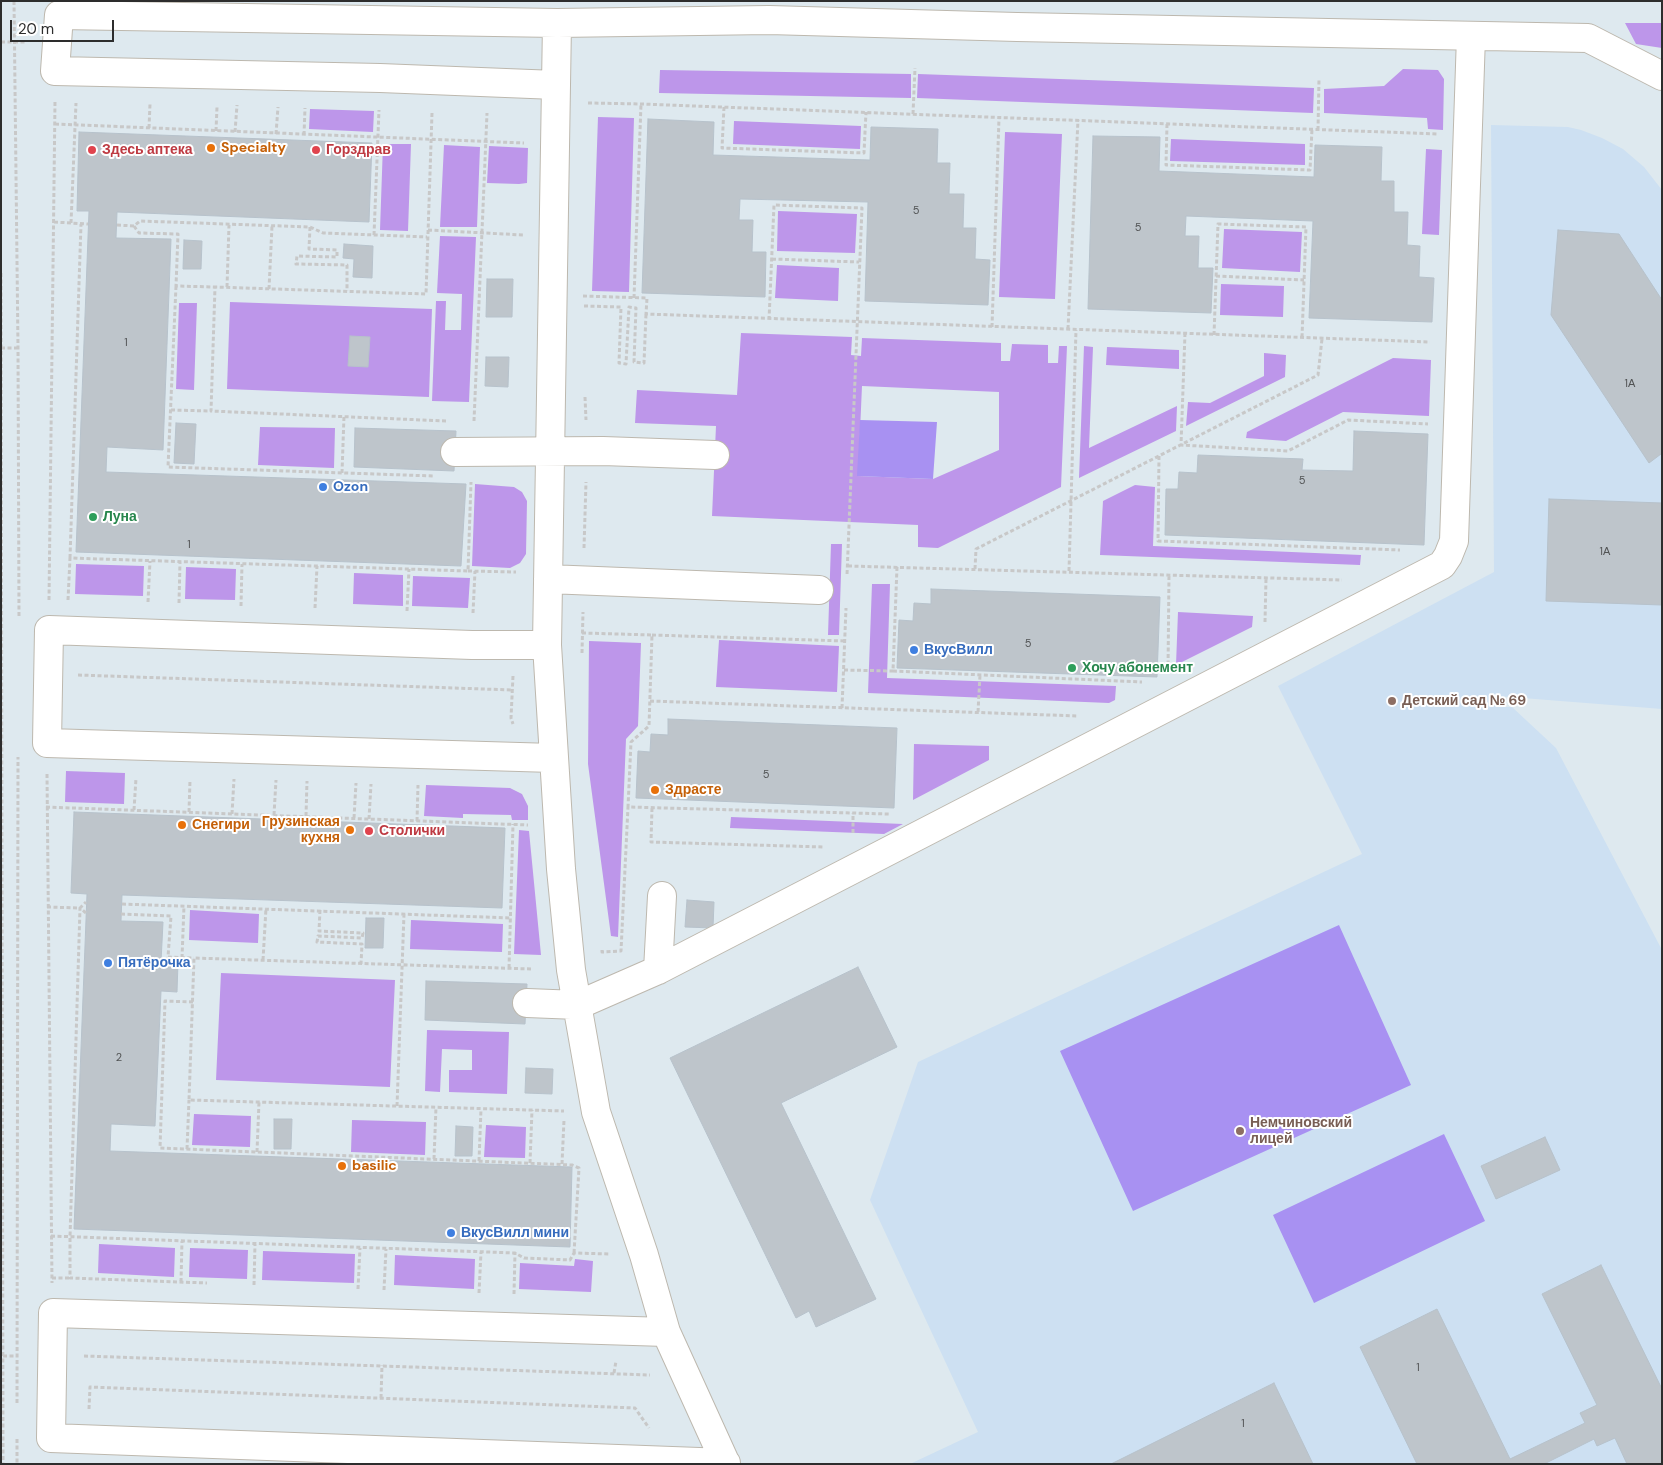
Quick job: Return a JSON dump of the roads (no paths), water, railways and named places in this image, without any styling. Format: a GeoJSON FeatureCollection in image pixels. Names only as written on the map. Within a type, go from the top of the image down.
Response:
{"type":"FeatureCollection","features":[{"type":"Feature","properties":{"kind":"lane"},"geometry":{"type":"LineString","coordinates":[[556,85],[380,78],[55,71],[59,15],[557,23],[768,20],[1017,27],[1588,38],[1662,76]]}},
{"type":"Feature","properties":{"kind":"lane"},"geometry":{"type":"LineString","coordinates":[[557,23],[547,645],[561,870],[571,970],[596,1112],[644,1255],[666,1332],[726,1464],[471,1459],[51,1438],[53,1313],[666,1332]]}},
{"type":"Feature","properties":{"kind":"lane"},"geometry":{"type":"LineString","coordinates":[[526,1003],[578,1005],[658,970],[1442,565],[1454,541],[1471,36]]}},
{"type":"Feature","properties":{"kind":"lane"},"geometry":{"type":"LineString","coordinates":[[455,452],[550,451],[715,455]]}},
{"type":"Feature","properties":{"kind":"lane"},"geometry":{"type":"LineString","coordinates":[[548,579],[819,590]]}},
{"type":"Feature","properties":{"kind":"lane"},"geometry":{"type":"LineString","coordinates":[[547,645],[472,645],[49,630],[47,743],[553,758]]}},
{"type":"Feature","properties":{"kind":"lane"},"geometry":{"type":"LineString","coordinates":[[658,970],[662,896]]}},
{"type":"Feature","properties":{"kind":"place","name":"Specialty"},"geometry":{"type":"Point","coordinates":[211,148]}},
{"type":"Feature","properties":{"kind":"place","name":"Здесь аптека"},"geometry":{"type":"Point","coordinates":[92,150]}},
{"type":"Feature","properties":{"kind":"place","name":"Горздрав"},"geometry":{"type":"Point","coordinates":[316,150]}},
{"type":"Feature","properties":{"kind":"place","name":"Ozon"},"geometry":{"type":"Point","coordinates":[323,487]}},
{"type":"Feature","properties":{"kind":"place","name":"Луна"},"geometry":{"type":"Point","coordinates":[93,517]}},
{"type":"Feature","properties":{"kind":"place","name":"ВкусВилл"},"geometry":{"type":"Point","coordinates":[914,650]}},
{"type":"Feature","properties":{"kind":"place","name":"Хочу абонемент"},"geometry":{"type":"Point","coordinates":[1072,668]}},
{"type":"Feature","properties":{"kind":"place","name":"Детский сад № 69"},"geometry":{"type":"Point","coordinates":[1392,701]}},
{"type":"Feature","properties":{"kind":"place","name":"Здрасте"},"geometry":{"type":"Point","coordinates":[655,790]}},
{"type":"Feature","properties":{"kind":"place","name":"Снегири"},"geometry":{"type":"Point","coordinates":[182,825]}},
{"type":"Feature","properties":{"kind":"place","name":"Грузинская кухня"},"geometry":{"type":"Point","coordinates":[350,830]}},
{"type":"Feature","properties":{"kind":"place","name":"Столички"},"geometry":{"type":"Point","coordinates":[369,831]}},
{"type":"Feature","properties":{"kind":"place","name":"Пятёрочка"},"geometry":{"type":"Point","coordinates":[108,963]}},
{"type":"Feature","properties":{"kind":"place","name":"Немчиновский лицей"},"geometry":{"type":"Point","coordinates":[1240,1131]}},
{"type":"Feature","properties":{"kind":"place","name":"basilic"},"geometry":{"type":"Point","coordinates":[342,1166]}},
{"type":"Feature","properties":{"kind":"place","name":"ВкусВилл мини"},"geometry":{"type":"Point","coordinates":[451,1233]}}]}
